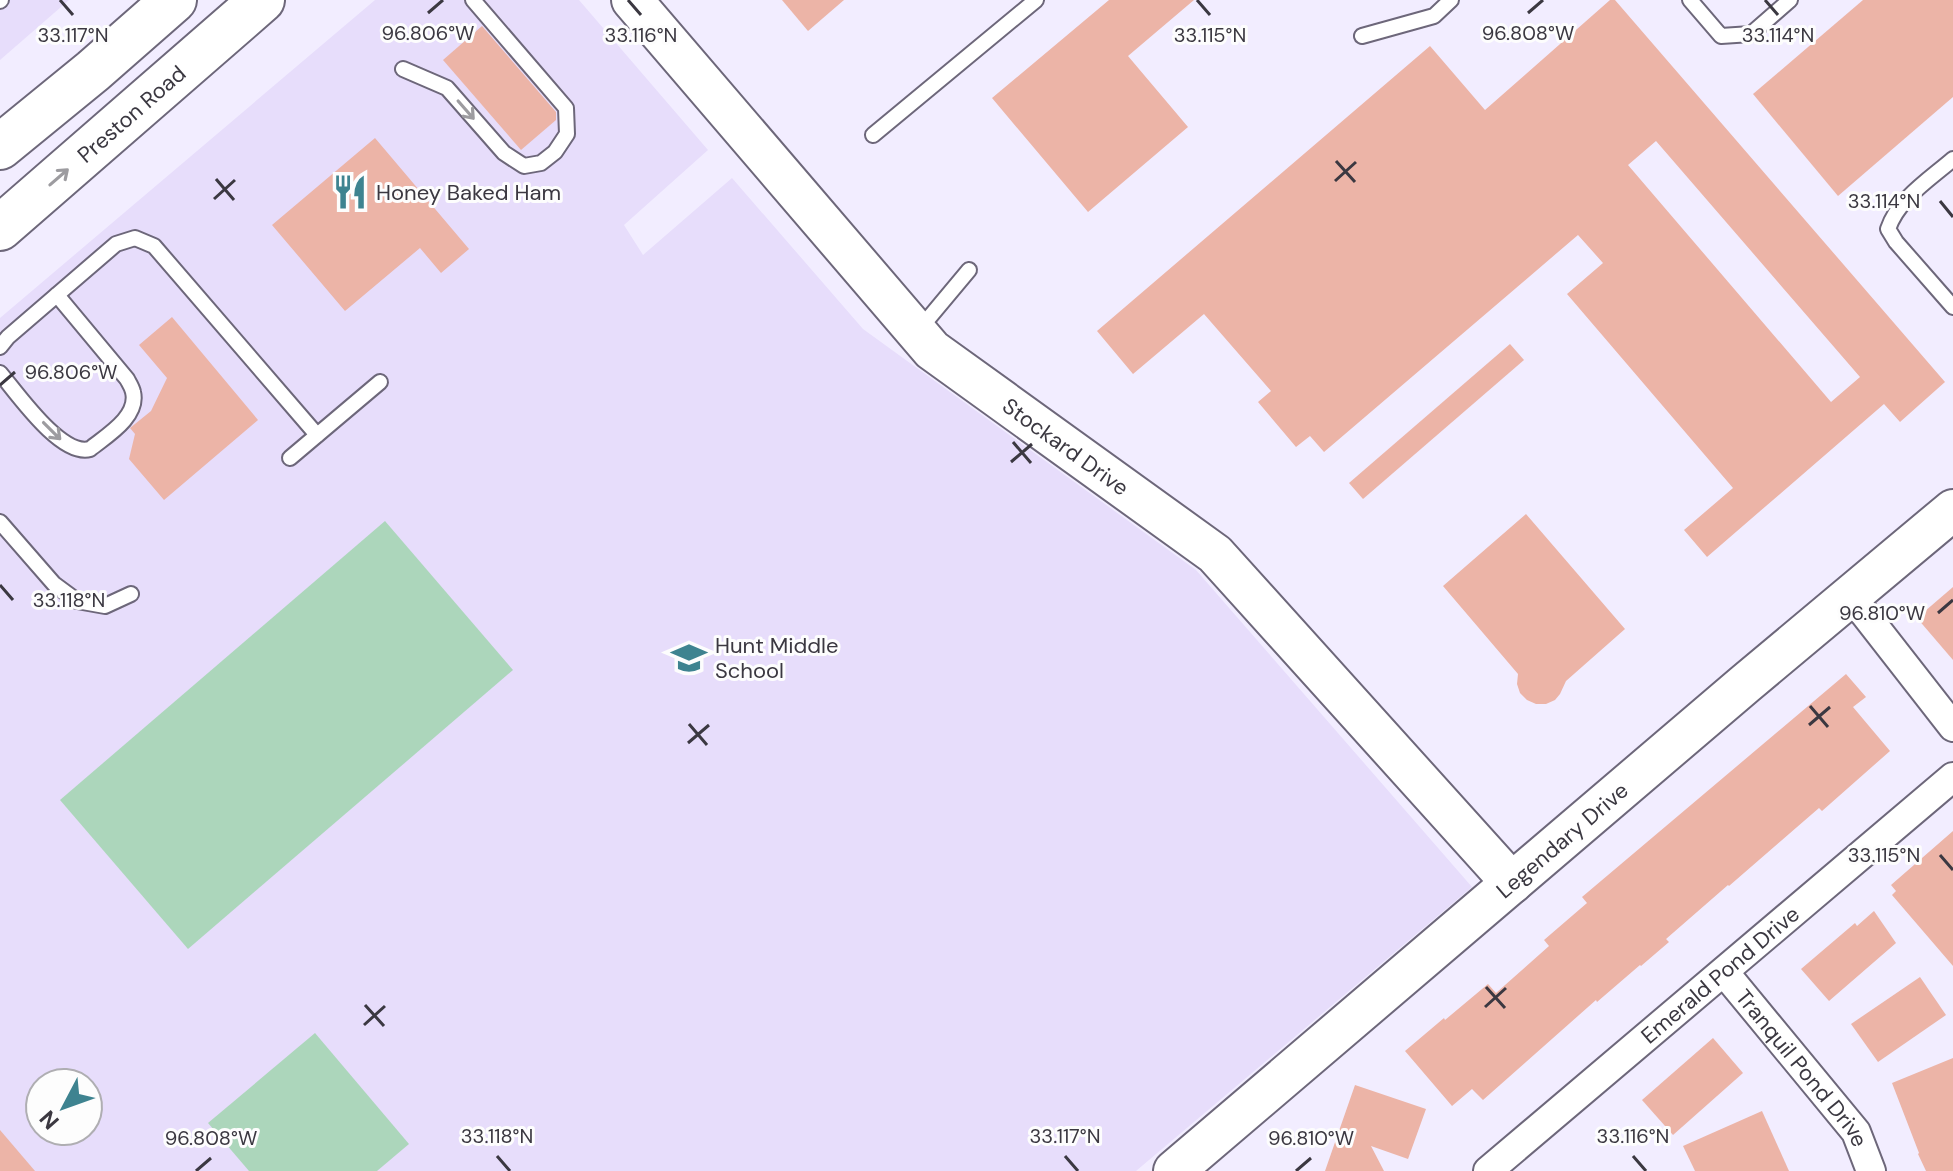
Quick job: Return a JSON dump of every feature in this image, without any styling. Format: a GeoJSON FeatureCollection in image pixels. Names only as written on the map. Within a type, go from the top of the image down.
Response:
{"type":"FeatureCollection","features":[{"type":"Feature","properties":{"kind":"main road"},"geometry":{"type":"LineString","coordinates":[[0,147],[174,0]]}},
{"type":"Feature","properties":{"kind":"main road","name":"Preston Road"},"geometry":{"type":"LineString","coordinates":[[0,228],[262,0]]}},
{"type":"Feature","properties":{"kind":"street","name":"Stockard Drive"},"geometry":{"type":"LineString","coordinates":[[632,0],[932,350],[1215,554],[1512,883]]}},
{"type":"Feature","properties":{"kind":"street","name":"Legendary Drive"},"geometry":{"type":"LineString","coordinates":[[1174,1171],[1953,510]]}},
{"type":"Feature","properties":{"kind":"street"},"geometry":{"type":"LineString","coordinates":[[1850,595],[1953,727]]}},
{"type":"Feature","properties":{"kind":"street","name":"Emerald Pond Drive"},"geometry":{"type":"LineString","coordinates":[[1488,1171],[1953,777]]}},
{"type":"Feature","properties":{"kind":"street","name":"Tranquil Pond Drive"},"geometry":{"type":"LineString","coordinates":[[1724,972],[1856,1132],[1871,1171]]}},
{"type":"Feature","properties":{"kind":"lane"},"geometry":{"type":"LineString","coordinates":[[403,69],[447,88],[504,153],[524,166],[541,163],[555,152],[567,134],[566,108],[473,0]]}},
{"type":"Feature","properties":{"kind":"lane"},"geometry":{"type":"LineString","coordinates":[[873,135],[1036,0]]}},
{"type":"Feature","properties":{"kind":"lane"},"geometry":{"type":"LineString","coordinates":[[1362,36],[1434,16],[1451,0]]}},
{"type":"Feature","properties":{"kind":"lane"},"geometry":{"type":"LineString","coordinates":[[1690,0],[1721,36],[1751,34],[1790,0]]}},
{"type":"Feature","properties":{"kind":"lane"},"geometry":{"type":"LineString","coordinates":[[1953,159],[1901,205],[1888,229],[1953,307]]}},
{"type":"Feature","properties":{"kind":"lane"},"geometry":{"type":"LineString","coordinates":[[0,347],[116,244],[135,238],[154,246],[317,435]]}},
{"type":"Feature","properties":{"kind":"lane"},"geometry":{"type":"LineString","coordinates":[[917,332],[969,270]]}},
{"type":"Feature","properties":{"kind":"lane"},"geometry":{"type":"LineString","coordinates":[[0,373],[53,433],[83,451],[90,449],[127,416],[133,405],[133,394],[127,379],[57,295]]}},
{"type":"Feature","properties":{"kind":"lane"},"geometry":{"type":"LineString","coordinates":[[290,458],[380,382]]}},
{"type":"Feature","properties":{"kind":"lane"},"geometry":{"type":"LineString","coordinates":[[3,531],[54,584],[77,601],[105,606],[131,594]]}},
{"type":"Feature","properties":{"kind":"shaded area"},"geometry":{"type":"Polygon","coordinates":[[[0,0],[69,0],[0,60],[0,0]]]}},
{"type":"Feature","properties":{"kind":"shaded area","name":"Hunt Middle School"},"geometry":{"type":"Polygon","coordinates":[[[375,0],[579,0],[708,150],[624,225],[643,255],[732,178],[863,329],[1196,570],[1472,887],[1136,1171],[0,1171],[0,318],[375,0]]]}},
{"type":"Feature","properties":{"kind":"green space"},"geometry":{"type":"Polygon","coordinates":[[[385,521],[513,670],[188,949],[60,800],[385,521]]]}},
{"type":"Feature","properties":{"kind":"green space"},"geometry":{"type":"Polygon","coordinates":[[[315,1033],[409,1144],[377,1171],[249,1171],[208,1123],[315,1033]]]}},
{"type":"Feature","properties":{"kind":"building"},"geometry":{"type":"Polygon","coordinates":[[[782,0],[844,0],[808,31],[782,0]]]}},
{"type":"Feature","properties":{"kind":"building"},"geometry":{"type":"Polygon","coordinates":[[[1109,0],[1194,0],[1128,56],[1188,127],[1088,212],[992,98],[1109,0]]]}},
{"type":"Feature","properties":{"kind":"building"},"geometry":{"type":"Polygon","coordinates":[[[1610,0],[1615,0],[1945,382],[1900,422],[1884,404],[1707,557],[1684,530],[1733,488],[1567,294],[1603,263],[1578,235],[1324,452],[1310,436],[1296,447],[1258,402],[1271,391],[1204,314],[1133,374],[1097,331],[1430,46],[1485,110],[1610,0]],[[1656,141],[1628,165],[1831,402],[1860,377],[1656,141]]]}},
{"type":"Feature","properties":{"kind":"building"},"geometry":{"type":"Polygon","coordinates":[[[1863,0],[1953,0],[1953,97],[1838,196],[1753,94],[1863,0]]]}},
{"type":"Feature","properties":{"kind":"building"},"geometry":{"type":"Polygon","coordinates":[[[482,26],[556,112],[556,120],[521,150],[443,60],[482,26]]]}},
{"type":"Feature","properties":{"kind":"building"},"geometry":{"type":"Polygon","coordinates":[[[375,138],[469,249],[441,273],[420,248],[345,311],[272,225],[375,138]]]}},
{"type":"Feature","properties":{"kind":"building"},"geometry":{"type":"Polygon","coordinates":[[[172,317],[258,420],[164,500],[129,459],[135,434],[130,428],[151,411],[167,378],[139,345],[172,317]]]}},
{"type":"Feature","properties":{"kind":"building"},"geometry":{"type":"Polygon","coordinates":[[[1510,344],[1524,360],[1363,499],[1349,483],[1510,344]]]}},
{"type":"Feature","properties":{"kind":"building"},"geometry":{"type":"Polygon","coordinates":[[[1526,514],[1625,629],[1566,681],[1555,700],[1546,704],[1536,704],[1520,693],[1518,674],[1443,586],[1526,514]]]}},
{"type":"Feature","properties":{"kind":"building"},"geometry":{"type":"Polygon","coordinates":[[[1953,587],[1953,660],[1917,618],[1953,587]]]}},
{"type":"Feature","properties":{"kind":"building"},"geometry":{"type":"Polygon","coordinates":[[[1846,674],[1866,697],[1853,707],[1890,751],[1822,811],[1819,808],[1728,885],[1666,939],[1669,942],[1596,1000],[1483,1100],[1472,1089],[1452,1106],[1405,1051],[1488,984],[1496,993],[1549,946],[1544,940],[1587,903],[1582,897],[1846,674]]]}},
{"type":"Feature","properties":{"kind":"building"},"geometry":{"type":"Polygon","coordinates":[[[1953,831],[1953,966],[1892,895],[1896,891],[1891,885],[1953,831]]]}},
{"type":"Feature","properties":{"kind":"building"},"geometry":{"type":"Polygon","coordinates":[[[1874,911],[1896,943],[1829,1001],[1801,969],[1855,923],[1857,926],[1874,911]]]}},
{"type":"Feature","properties":{"kind":"building"},"geometry":{"type":"Polygon","coordinates":[[[1920,977],[1946,1015],[1878,1062],[1851,1024],[1920,977]]]}},
{"type":"Feature","properties":{"kind":"building"},"geometry":{"type":"Polygon","coordinates":[[[1713,1038],[1743,1073],[1673,1135],[1642,1100],[1713,1038]]]}},
{"type":"Feature","properties":{"kind":"building"},"geometry":{"type":"Polygon","coordinates":[[[1953,1058],[1953,1171],[1926,1171],[1892,1083],[1953,1058]]]}},
{"type":"Feature","properties":{"kind":"building"},"geometry":{"type":"Polygon","coordinates":[[[1355,1085],[1426,1109],[1408,1159],[1371,1146],[1384,1171],[1325,1171],[1355,1085]]]}},
{"type":"Feature","properties":{"kind":"building"},"geometry":{"type":"Polygon","coordinates":[[[1762,1111],[1789,1171],[1695,1171],[1683,1146],[1762,1111]]]}},
{"type":"Feature","properties":{"kind":"building"},"geometry":{"type":"Polygon","coordinates":[[[0,1130],[35,1171],[0,1171],[0,1130]]]}},
{"type":"Feature","properties":{"kind":"place","name":"Honey Baked Ham"},"geometry":{"type":"Point","coordinates":[350,192]}},
{"type":"Feature","properties":{"kind":"place","name":"Hunt Middle School"},"geometry":{"type":"Point","coordinates":[689,658]}}]}
